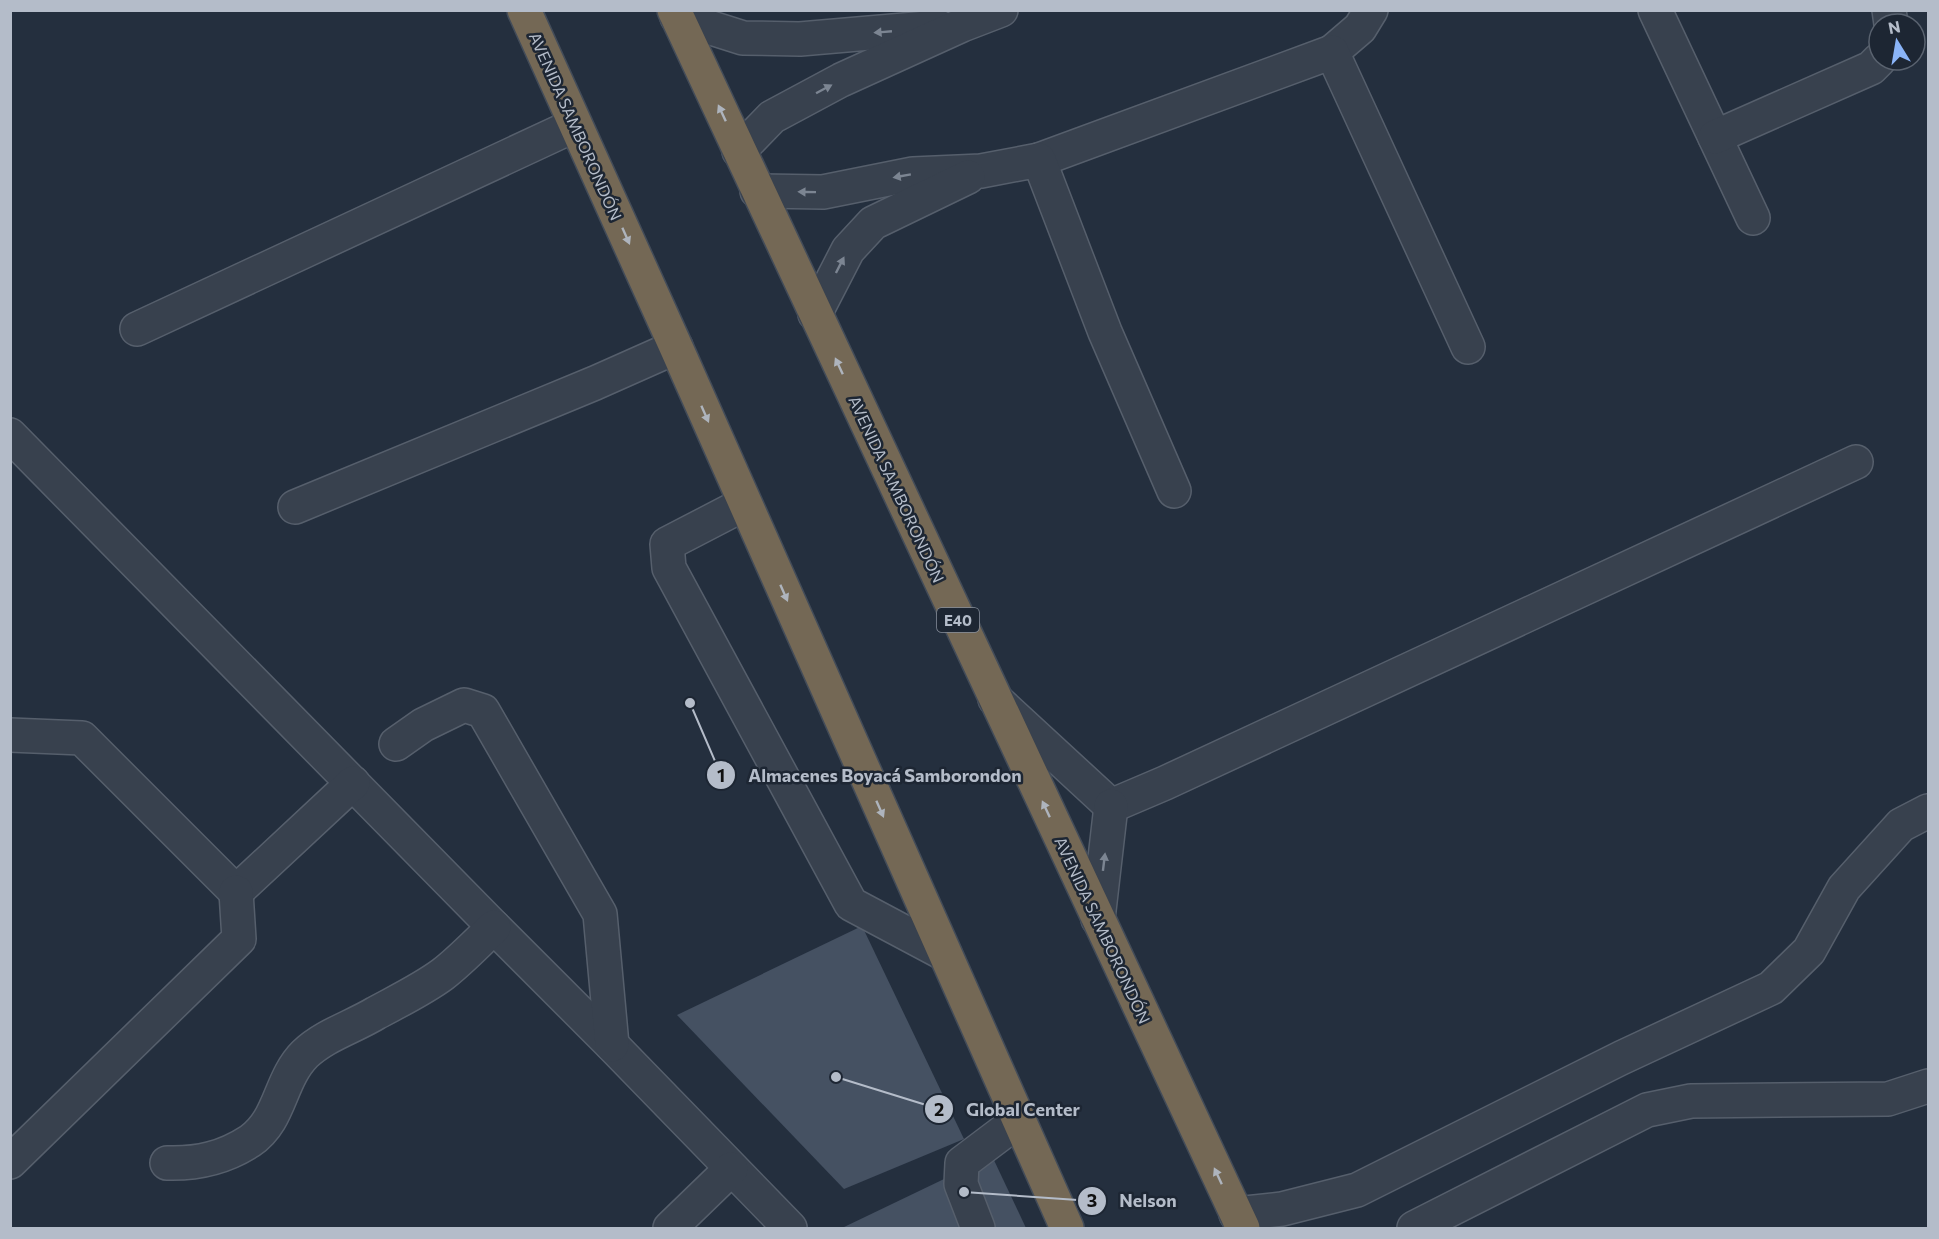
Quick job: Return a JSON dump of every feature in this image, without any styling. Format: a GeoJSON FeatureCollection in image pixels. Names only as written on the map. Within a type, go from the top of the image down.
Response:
{"type":"FeatureCollection","features":[{"type":"Feature","properties":{"kind":"highway","name":"AVENIDA SAMBORONDÓN"},"geometry":{"type":"LineString","coordinates":[[524,10],[1067,1228]]}},
{"type":"Feature","properties":{"kind":"highway","name":"AVENIDA SAMBORONDÓN"},"geometry":{"type":"LineString","coordinates":[[670,13],[758,191],[1240,1221]]}},
{"type":"Feature","properties":{"kind":"street"},"geometry":{"type":"LineString","coordinates":[[739,151],[772,117],[842,80],[1001,10]]}},
{"type":"Feature","properties":{"kind":"street"},"geometry":{"type":"LineString","coordinates":[[758,191],[823,192],[913,174],[981,171],[1039,160],[1332,52],[1360,28],[1371,10]]}},
{"type":"Feature","properties":{"kind":"street"},"geometry":{"type":"LineString","coordinates":[[1655,10],[1753,218]]}},
{"type":"Feature","properties":{"kind":"street"},"geometry":{"type":"LineString","coordinates":[[670,13],[743,38],[800,39],[962,26]]}},
{"type":"Feature","properties":{"kind":"street"},"geometry":{"type":"LineString","coordinates":[[1332,52],[1468,346]]}},
{"type":"Feature","properties":{"kind":"street"},"geometry":{"type":"LineString","coordinates":[[1715,137],[1867,70]]}},
{"type":"Feature","properties":{"kind":"street"},"geometry":{"type":"LineString","coordinates":[[137,329],[575,125]]}},
{"type":"Feature","properties":{"kind":"street"},"geometry":{"type":"LineString","coordinates":[[1039,160],[1105,332],[1174,491]]}},
{"type":"Feature","properties":{"kind":"street"},"geometry":{"type":"LineString","coordinates":[[815,314],[848,250],[873,223],[981,171]]}},
{"type":"Feature","properties":{"kind":"street"},"geometry":{"type":"LineString","coordinates":[[295,507],[595,383],[676,347]]}},
{"type":"Feature","properties":{"kind":"street"},"geometry":{"type":"LineString","coordinates":[[10,435],[790,1228]]}},
{"type":"Feature","properties":{"kind":"street"},"geometry":{"type":"LineString","coordinates":[[1111,806],[1176,778],[1856,462]]}},
{"type":"Feature","properties":{"kind":"street"},"geometry":{"type":"LineString","coordinates":[[744,504],[667,544],[669,568],[851,904],[945,954]]}},
{"type":"Feature","properties":{"kind":"street"},"geometry":{"type":"LineString","coordinates":[[995,699],[1111,806]]}},
{"type":"Feature","properties":{"kind":"street"},"geometry":{"type":"LineString","coordinates":[[396,744],[423,725],[464,705],[483,711],[600,914],[612,1045]]}},
{"type":"Feature","properties":{"kind":"street"},"geometry":{"type":"LineString","coordinates":[[10,735],[82,738],[236,892],[238,939],[10,1162]]}},
{"type":"Feature","properties":{"kind":"street"},"geometry":{"type":"LineString","coordinates":[[236,892],[353,783]]}},
{"type":"Feature","properties":{"kind":"street"},"geometry":{"type":"LineString","coordinates":[[1098,919],[1111,806]]}},
{"type":"Feature","properties":{"kind":"street"},"geometry":{"type":"LineString","coordinates":[[1240,1221],[1288,1219],[1357,1190],[1621,1058],[1771,988],[1809,951],[1844,888],[1901,825],[1929,811]]}},
{"type":"Feature","properties":{"kind":"street"},"geometry":{"type":"LineString","coordinates":[[167,1163],[188,1164],[209,1160],[223,1156],[251,1140],[272,1118],[293,1068],[310,1050],[328,1037],[374,1015],[442,975],[494,927]]}},
{"type":"Feature","properties":{"kind":"street"},"geometry":{"type":"LineString","coordinates":[[1414,1228],[1647,1110],[1691,1101],[1888,1099],[1929,1086]]}},
{"type":"Feature","properties":{"kind":"street"},"geometry":{"type":"LineString","coordinates":[[978,1228],[961,1184],[962,1163],[1019,1120]]}},
{"type":"Feature","properties":{"kind":"street"},"geometry":{"type":"LineString","coordinates":[[670,1228],[731,1168]]}},
{"type":"Feature","properties":{"kind":"building"},"geometry":{"type":"Polygon","coordinates":[[[862,926],[964,1139],[844,1189],[677,1015],[862,926]]]}},
{"type":"Feature","properties":{"kind":"building"},"geometry":{"type":"Polygon","coordinates":[[[992,1156],[1026,1228],[842,1228],[992,1156]]]}},
{"type":"Feature","properties":{"kind":"place","name":"Almacenes Boyacá Samborondon"},"geometry":{"type":"Point","coordinates":[690,703]}},
{"type":"Feature","properties":{"kind":"place","name":"Global Center"},"geometry":{"type":"Point","coordinates":[836,1077]}},
{"type":"Feature","properties":{"kind":"place","name":"Nelson"},"geometry":{"type":"Point","coordinates":[964,1192]}}]}
